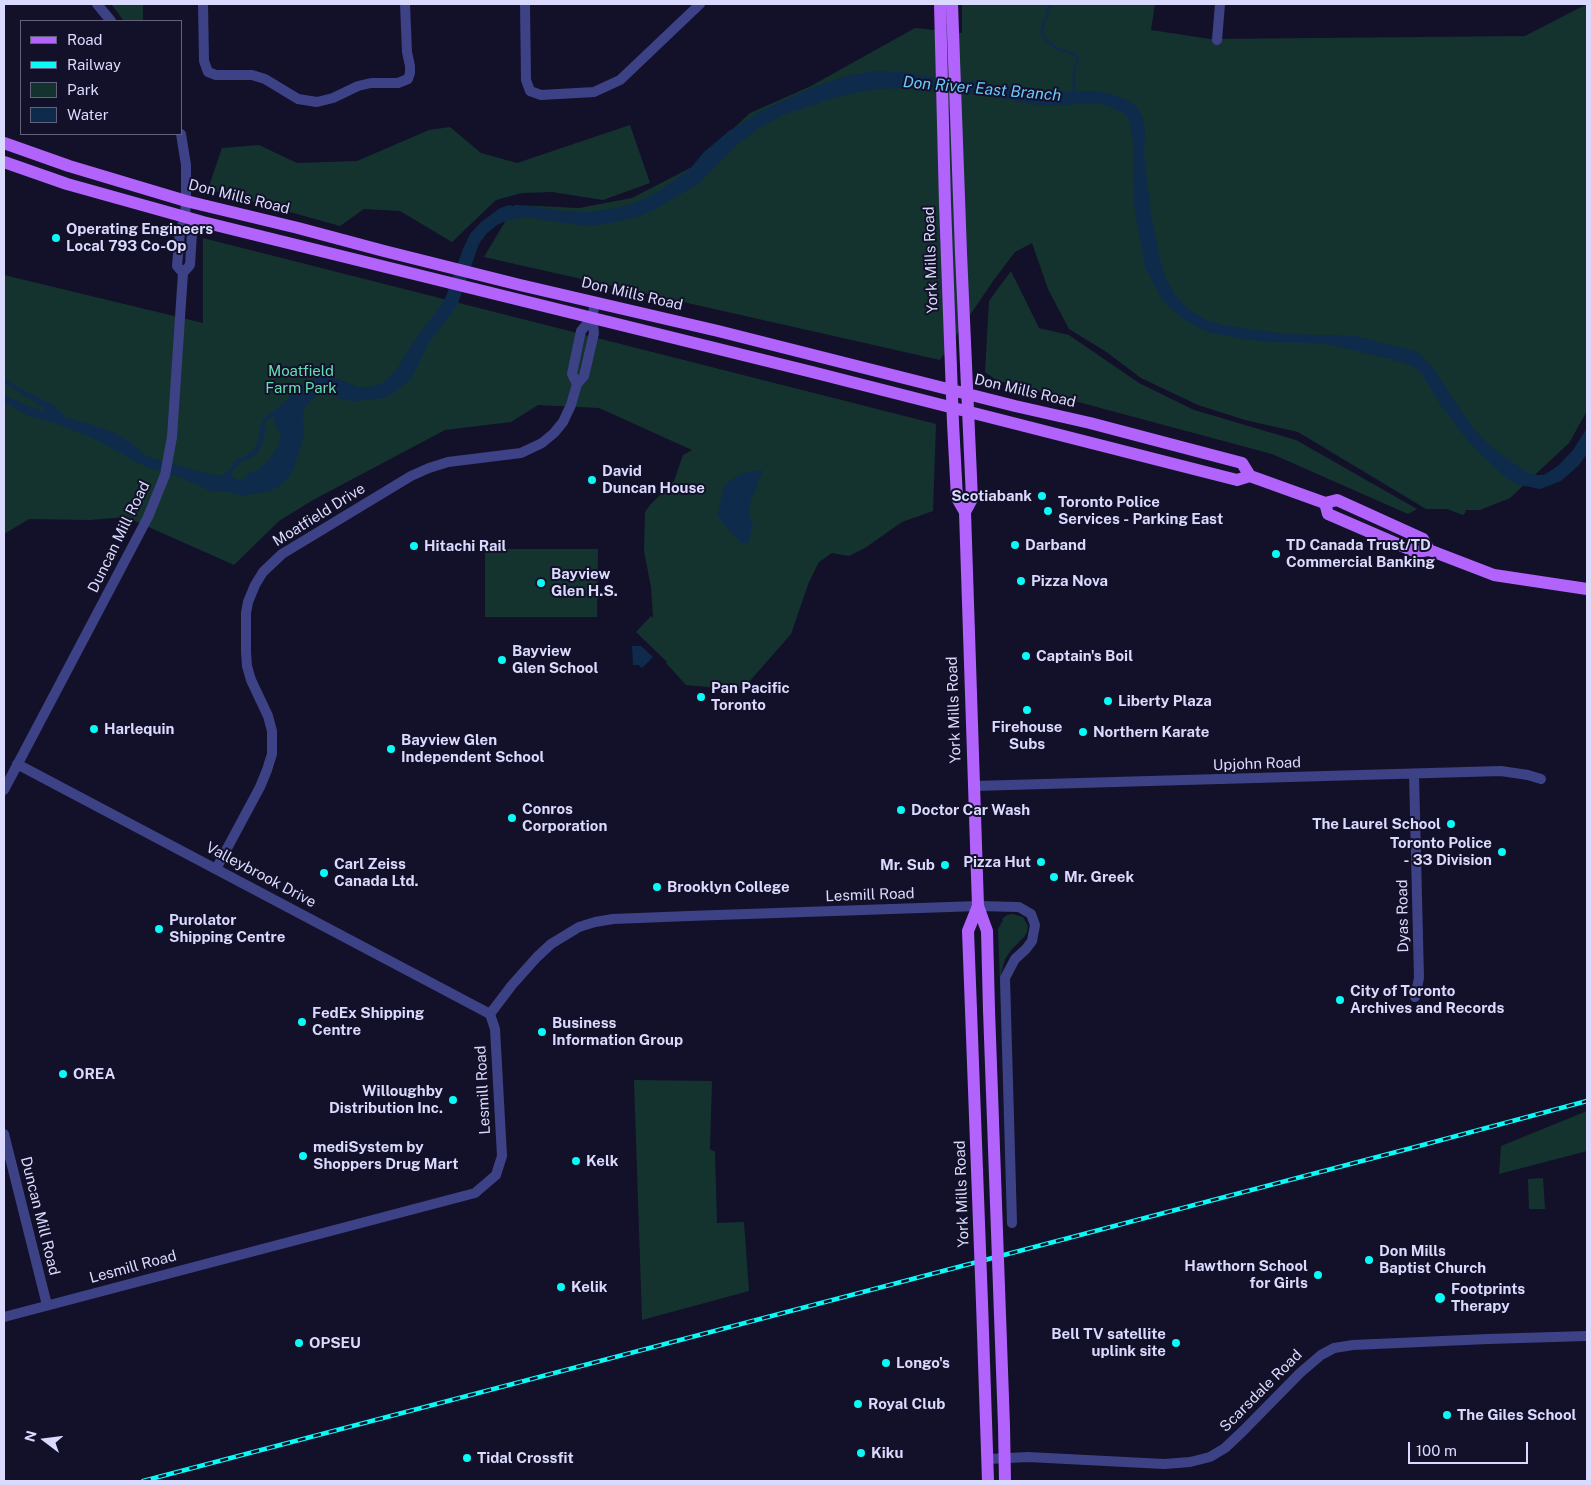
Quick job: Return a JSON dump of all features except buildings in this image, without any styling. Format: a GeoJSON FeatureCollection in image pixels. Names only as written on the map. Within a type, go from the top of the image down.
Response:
{"type":"FeatureCollection","features":[{"type":"Feature","properties":{"kind":"main road","name":"York Mills Road"},"geometry":{"type":"LineString","coordinates":[[940,4],[947,25],[957,129],[972,499],[965,512]]}},
{"type":"Feature","properties":{"kind":"main road","name":"York Mills Road"},"geometry":{"type":"LineString","coordinates":[[952,4],[947,25],[943,129],[952,390],[957,498],[965,512],[978,906],[987,931],[1006,1481]]}},
{"type":"Feature","properties":{"kind":"main road","name":"Don Mills Road"},"geometry":{"type":"LineString","coordinates":[[4,143],[69,166],[186,201],[520,285],[718,331],[1015,406],[1090,423],[1242,463],[1250,476]]}},
{"type":"Feature","properties":{"kind":"main road","name":"Don Mills Road"},"geometry":{"type":"LineString","coordinates":[[4,162],[67,184],[185,218],[516,298],[1237,480],[1250,476],[1325,503],[1337,500],[1423,539],[1429,550],[1494,575],[1585,587]]}},
{"type":"Feature","properties":{"kind":"main road"},"geometry":{"type":"LineString","coordinates":[[1104,446],[1110,429]]}},
{"type":"Feature","properties":{"kind":"main road"},"geometry":{"type":"LineString","coordinates":[[1192,468],[1197,452]]}},
{"type":"Feature","properties":{"kind":"main road","name":"York Mills Road"},"geometry":{"type":"LineString","coordinates":[[978,906],[968,931],[988,1481]]}},
{"type":"Feature","properties":{"kind":"street"},"geometry":{"type":"LineString","coordinates":[[97,4],[110,20]]}},
{"type":"Feature","properties":{"kind":"street"},"geometry":{"type":"LineString","coordinates":[[203,4],[204,61],[208,72],[216,75],[252,75],[265,79],[298,99],[317,102],[332,98],[358,86],[371,83],[398,83],[408,79],[410,66],[407,52],[405,4]]}},
{"type":"Feature","properties":{"kind":"street"},"geometry":{"type":"LineString","coordinates":[[525,4],[526,80],[530,91],[541,94],[594,92],[620,80],[700,4]]}},
{"type":"Feature","properties":{"kind":"street"},"geometry":{"type":"LineString","coordinates":[[1217,40],[1220,4]]}},
{"type":"Feature","properties":{"kind":"street","name":"Duncan Mill Road"},"geometry":{"type":"LineString","coordinates":[[4,790],[102,607],[155,503],[165,475],[172,437],[183,273],[177,266],[180,230],[185,218],[186,201],[186,165],[181,135]]}},
{"type":"Feature","properties":{"kind":"street","name":"Moatfield Drive"},"geometry":{"type":"LineString","coordinates":[[216,869],[260,787],[272,754],[272,731],[268,716],[251,680],[247,666],[246,613],[254,585],[271,563],[282,554],[411,476],[428,468],[466,458],[521,453],[536,447],[554,433],[563,422],[571,405],[577,384],[584,376],[594,333],[592,318],[595,303]]}},
{"type":"Feature","properties":{"kind":"street","name":"Valleybrook Drive"},"geometry":{"type":"LineString","coordinates":[[18,764],[490,1014]]}},
{"type":"Feature","properties":{"kind":"street","name":"Upjohn Road"},"geometry":{"type":"LineString","coordinates":[[974,786],[1501,772],[1528,775],[1541,779]]}},
{"type":"Feature","properties":{"kind":"street","name":"Dyas Road"},"geometry":{"type":"LineString","coordinates":[[1414,774],[1419,978],[1415,996]]}},
{"type":"Feature","properties":{"kind":"street"},"geometry":{"type":"LineString","coordinates":[[978,906],[1019,907],[1031,914],[1035,926],[1032,941],[1015,959],[1005,978],[1012,1223]]}},
{"type":"Feature","properties":{"kind":"street","name":"Lesmill Road"},"geometry":{"type":"LineString","coordinates":[[4,1317],[475,1193],[496,1175],[502,1156],[495,1029],[490,1014],[537,957],[551,944],[579,927],[595,922],[622,918],[978,906]]}},
{"type":"Feature","properties":{"kind":"street","name":"Duncan Mill Road"},"geometry":{"type":"LineString","coordinates":[[4,1134],[47,1305]]}},
{"type":"Feature","properties":{"kind":"street","name":"Scarsdale Road"},"geometry":{"type":"LineString","coordinates":[[988,1459],[1004,1457],[1081,1459],[1168,1464],[1196,1461],[1211,1456],[1226,1447],[1300,1373],[1320,1355],[1333,1348],[1368,1344],[1587,1336]]}},
{"type":"Feature","properties":{"kind":"green space"},"geometry":{"type":"Polygon","coordinates":[[[111,4],[143,4],[143,20],[123,20],[111,4]]]}},
{"type":"Feature","properties":{"kind":"green space"},"geometry":{"type":"Polygon","coordinates":[[[962,4],[1155,4],[1151,30],[1210,39],[1525,36],[1587,4],[1587,411],[1569,443],[1510,498],[1480,510],[1466,510],[1463,515],[1447,509],[1426,509],[1298,432],[1245,420],[1198,405],[1141,378],[1105,351],[1069,329],[1048,289],[1032,243],[1015,252],[993,281],[940,360],[484,257],[515,205],[579,208],[632,198],[692,167],[750,113],[811,86],[915,28],[962,33],[962,4]]]}},
{"type":"Feature","properties":{"kind":"green space"},"geometry":{"type":"Polygon","coordinates":[[[630,125],[650,183],[603,200],[552,192],[522,193],[496,200],[452,242],[400,211],[364,209],[340,226],[208,189],[222,148],[259,145],[297,163],[357,161],[429,130],[450,127],[481,153],[517,163],[630,125]]]}},
{"type":"Feature","properties":{"kind":"green space","name":"Moatfield Farm Park"},"geometry":{"type":"Polygon","coordinates":[[[203,238],[936,424],[933,511],[902,522],[865,548],[849,556],[832,553],[819,562],[809,582],[791,634],[742,690],[686,685],[667,662],[636,632],[651,616],[653,618],[651,587],[644,551],[645,512],[674,481],[683,455],[692,450],[599,408],[538,405],[511,422],[445,430],[313,500],[279,521],[234,565],[126,517],[90,520],[29,519],[4,534],[4,275],[203,323],[203,238]]]}},
{"type":"Feature","properties":{"kind":"green space"},"geometry":{"type":"Polygon","coordinates":[[[1011,271],[1039,328],[1069,335],[1139,383],[1194,410],[1296,440],[1417,509],[1408,514],[1272,454],[996,380],[985,372],[989,301],[1011,271]]]}},
{"type":"Feature","properties":{"kind":"green space","name":"Bayview Glen H.S."},"geometry":{"type":"Polygon","coordinates":[[[485,549],[598,549],[597,617],[485,617],[485,549]]]}},
{"type":"Feature","properties":{"kind":"green space"},"geometry":{"type":"Polygon","coordinates":[[[1013,914],[1023,917],[1028,926],[1024,937],[1005,959],[1001,974],[1001,1009],[998,929],[1002,919],[1007,915],[1013,914]]]}},
{"type":"Feature","properties":{"kind":"green space"},"geometry":{"type":"Polygon","coordinates":[[[634,1080],[712,1081],[710,1149],[715,1152],[717,1223],[744,1222],[749,1291],[642,1320],[634,1080]]]}},
{"type":"Feature","properties":{"kind":"green space"},"geometry":{"type":"Polygon","coordinates":[[[1587,1111],[1587,1151],[1499,1174],[1501,1146],[1587,1111]]]}},
{"type":"Feature","properties":{"kind":"green space"},"geometry":{"type":"Polygon","coordinates":[[[1543,1178],[1545,1209],[1529,1209],[1528,1179],[1543,1178]]]}},
{"type":"Feature","properties":{"kind":"water","name":"Don River East Branch"},"geometry":{"type":"Polygon","coordinates":[[[876,71],[905,72],[923,76],[1056,92],[1096,91],[1129,101],[1137,106],[1143,118],[1145,128],[1144,155],[1151,213],[1161,264],[1166,279],[1175,295],[1189,310],[1205,319],[1222,325],[1286,334],[1357,336],[1417,352],[1432,366],[1475,430],[1492,448],[1527,472],[1544,475],[1559,465],[1573,450],[1587,428],[1587,454],[1578,466],[1561,481],[1540,489],[1520,485],[1507,479],[1468,441],[1440,404],[1421,373],[1412,366],[1331,345],[1270,342],[1216,334],[1205,331],[1183,319],[1160,296],[1145,267],[1134,206],[1133,141],[1128,118],[1122,112],[1096,103],[1044,106],[977,94],[911,88],[875,89],[844,95],[783,115],[762,126],[739,143],[699,183],[642,215],[607,224],[584,226],[532,218],[508,220],[497,225],[486,234],[479,244],[457,306],[428,344],[411,379],[394,393],[384,398],[356,401],[343,400],[330,394],[317,395],[304,409],[304,435],[289,478],[278,487],[269,491],[243,496],[230,492],[210,491],[182,478],[146,467],[89,436],[27,415],[4,402],[4,395],[31,407],[44,410],[43,407],[4,383],[4,378],[53,405],[66,417],[111,431],[132,443],[151,458],[217,476],[222,475],[226,473],[236,460],[249,454],[256,447],[264,418],[286,401],[297,388],[317,377],[332,377],[359,387],[371,387],[382,383],[395,372],[412,344],[445,299],[470,234],[480,223],[500,208],[509,205],[589,212],[636,203],[654,194],[689,170],[704,152],[729,131],[763,110],[814,87],[850,75],[876,71]],[[274,417],[266,422],[264,438],[258,453],[241,462],[231,472],[233,478],[245,479],[246,475],[259,469],[271,458],[279,444],[281,433],[276,427],[274,417]]]}},
{"type":"Feature","properties":{"kind":"water"},"geometry":{"type":"Polygon","coordinates":[[[763,470],[749,506],[749,515],[753,524],[748,543],[742,543],[731,533],[717,515],[725,484],[743,473],[763,470]]]}},
{"type":"Feature","properties":{"kind":"water"},"geometry":{"type":"Polygon","coordinates":[[[632,646],[641,646],[653,657],[642,668],[638,665],[633,665],[632,646]]]}},
{"type":"Feature","properties":{"kind":"waterway"},"geometry":{"type":"LineString","coordinates":[[1050,4],[1042,33],[1045,39],[1057,49],[1078,57],[1074,73],[1074,94]]}},
{"type":"Feature","properties":{"kind":"railway"},"geometry":{"type":"LineString","coordinates":[[143,1481],[1587,1101]]}},
{"type":"Feature","properties":{"kind":"place","name":"Operating Engineers Local 793 Co-Op"},"geometry":{"type":"Point","coordinates":[56,238]}},
{"type":"Feature","properties":{"kind":"place","name":"David Duncan House"},"geometry":{"type":"Point","coordinates":[592,480]}},
{"type":"Feature","properties":{"kind":"place","name":"Scotiabank"},"geometry":{"type":"Point","coordinates":[1042,496]}},
{"type":"Feature","properties":{"kind":"place","name":"Toronto Police Services - Parking East"},"geometry":{"type":"Point","coordinates":[1048,511]}},
{"type":"Feature","properties":{"kind":"place","name":"Darband"},"geometry":{"type":"Point","coordinates":[1015,545]}},
{"type":"Feature","properties":{"kind":"place","name":"Hitachi Rail"},"geometry":{"type":"Point","coordinates":[414,546]}},
{"type":"Feature","properties":{"kind":"place","name":"TD Canada Trust/TD Commercial Banking"},"geometry":{"type":"Point","coordinates":[1276,554]}},
{"type":"Feature","properties":{"kind":"place","name":"Pizza Nova"},"geometry":{"type":"Point","coordinates":[1021,581]}},
{"type":"Feature","properties":{"kind":"place","name":"Bayview Glen H.S."},"geometry":{"type":"Point","coordinates":[541,583]}},
{"type":"Feature","properties":{"kind":"place","name":"Captain's Boil"},"geometry":{"type":"Point","coordinates":[1026,656]}},
{"type":"Feature","properties":{"kind":"place","name":"Bayview Glen School"},"geometry":{"type":"Point","coordinates":[502,660]}},
{"type":"Feature","properties":{"kind":"place","name":"Pan Pacific Toronto"},"geometry":{"type":"Point","coordinates":[701,697]}},
{"type":"Feature","properties":{"kind":"place","name":"Liberty Plaza"},"geometry":{"type":"Point","coordinates":[1108,701]}},
{"type":"Feature","properties":{"kind":"place","name":"Firehouse Subs"},"geometry":{"type":"Point","coordinates":[1027,710]}},
{"type":"Feature","properties":{"kind":"place","name":"Harlequin"},"geometry":{"type":"Point","coordinates":[94,729]}},
{"type":"Feature","properties":{"kind":"place","name":"Northern Karate"},"geometry":{"type":"Point","coordinates":[1083,732]}},
{"type":"Feature","properties":{"kind":"place","name":"Bayview Glen Independent School"},"geometry":{"type":"Point","coordinates":[391,749]}},
{"type":"Feature","properties":{"kind":"place","name":"Doctor Car Wash"},"geometry":{"type":"Point","coordinates":[901,810]}},
{"type":"Feature","properties":{"kind":"place","name":"Conros Corporation"},"geometry":{"type":"Point","coordinates":[512,818]}},
{"type":"Feature","properties":{"kind":"place","name":"The Laurel School"},"geometry":{"type":"Point","coordinates":[1451,824]}},
{"type":"Feature","properties":{"kind":"place","name":"Toronto Police - 33 Division"},"geometry":{"type":"Point","coordinates":[1502,852]}},
{"type":"Feature","properties":{"kind":"place","name":"Pizza Hut"},"geometry":{"type":"Point","coordinates":[1041,862]}},
{"type":"Feature","properties":{"kind":"place","name":"Mr. Sub"},"geometry":{"type":"Point","coordinates":[945,865]}},
{"type":"Feature","properties":{"kind":"place","name":"Carl Zeiss Canada Ltd."},"geometry":{"type":"Point","coordinates":[324,873]}},
{"type":"Feature","properties":{"kind":"place","name":"Mr. Greek"},"geometry":{"type":"Point","coordinates":[1054,877]}},
{"type":"Feature","properties":{"kind":"place","name":"Brooklyn College"},"geometry":{"type":"Point","coordinates":[657,887]}},
{"type":"Feature","properties":{"kind":"place","name":"Purolator Shipping Centre"},"geometry":{"type":"Point","coordinates":[159,929]}},
{"type":"Feature","properties":{"kind":"place","name":"City of Toronto Archives and Records"},"geometry":{"type":"Point","coordinates":[1340,1000]}},
{"type":"Feature","properties":{"kind":"place","name":"FedEx Shipping Centre"},"geometry":{"type":"Point","coordinates":[302,1022]}},
{"type":"Feature","properties":{"kind":"place","name":"Business Information Group"},"geometry":{"type":"Point","coordinates":[542,1032]}},
{"type":"Feature","properties":{"kind":"place","name":"OREA"},"geometry":{"type":"Point","coordinates":[63,1074]}},
{"type":"Feature","properties":{"kind":"place","name":"Willoughby Distribution Inc."},"geometry":{"type":"Point","coordinates":[453,1100]}},
{"type":"Feature","properties":{"kind":"place","name":"mediSystem by Shoppers Drug Mart"},"geometry":{"type":"Point","coordinates":[303,1156]}},
{"type":"Feature","properties":{"kind":"place","name":"Kelk"},"geometry":{"type":"Point","coordinates":[576,1161]}},
{"type":"Feature","properties":{"kind":"place","name":"Don Mills Baptist Church"},"geometry":{"type":"Point","coordinates":[1369,1260]}},
{"type":"Feature","properties":{"kind":"place","name":"Hawthorn School for Girls"},"geometry":{"type":"Point","coordinates":[1318,1275]}},
{"type":"Feature","properties":{"kind":"place","name":"Kelik"},"geometry":{"type":"Point","coordinates":[561,1287]}},
{"type":"Feature","properties":{"kind":"place","name":"Footprints Therapy"},"geometry":{"type":"Point","coordinates":[1440,1298]}},
{"type":"Feature","properties":{"kind":"place","name":"OPSEU"},"geometry":{"type":"Point","coordinates":[299,1343]}},
{"type":"Feature","properties":{"kind":"place","name":"Bell TV satellite uplink site"},"geometry":{"type":"Point","coordinates":[1176,1343]}},
{"type":"Feature","properties":{"kind":"place","name":"Longo's"},"geometry":{"type":"Point","coordinates":[886,1363]}},
{"type":"Feature","properties":{"kind":"place","name":"Royal Club"},"geometry":{"type":"Point","coordinates":[858,1404]}},
{"type":"Feature","properties":{"kind":"place","name":"The Giles School"},"geometry":{"type":"Point","coordinates":[1447,1415]}},
{"type":"Feature","properties":{"kind":"place","name":"Kiku"},"geometry":{"type":"Point","coordinates":[861,1453]}},
{"type":"Feature","properties":{"kind":"place","name":"Tidal Crossfit"},"geometry":{"type":"Point","coordinates":[467,1458]}}]}
